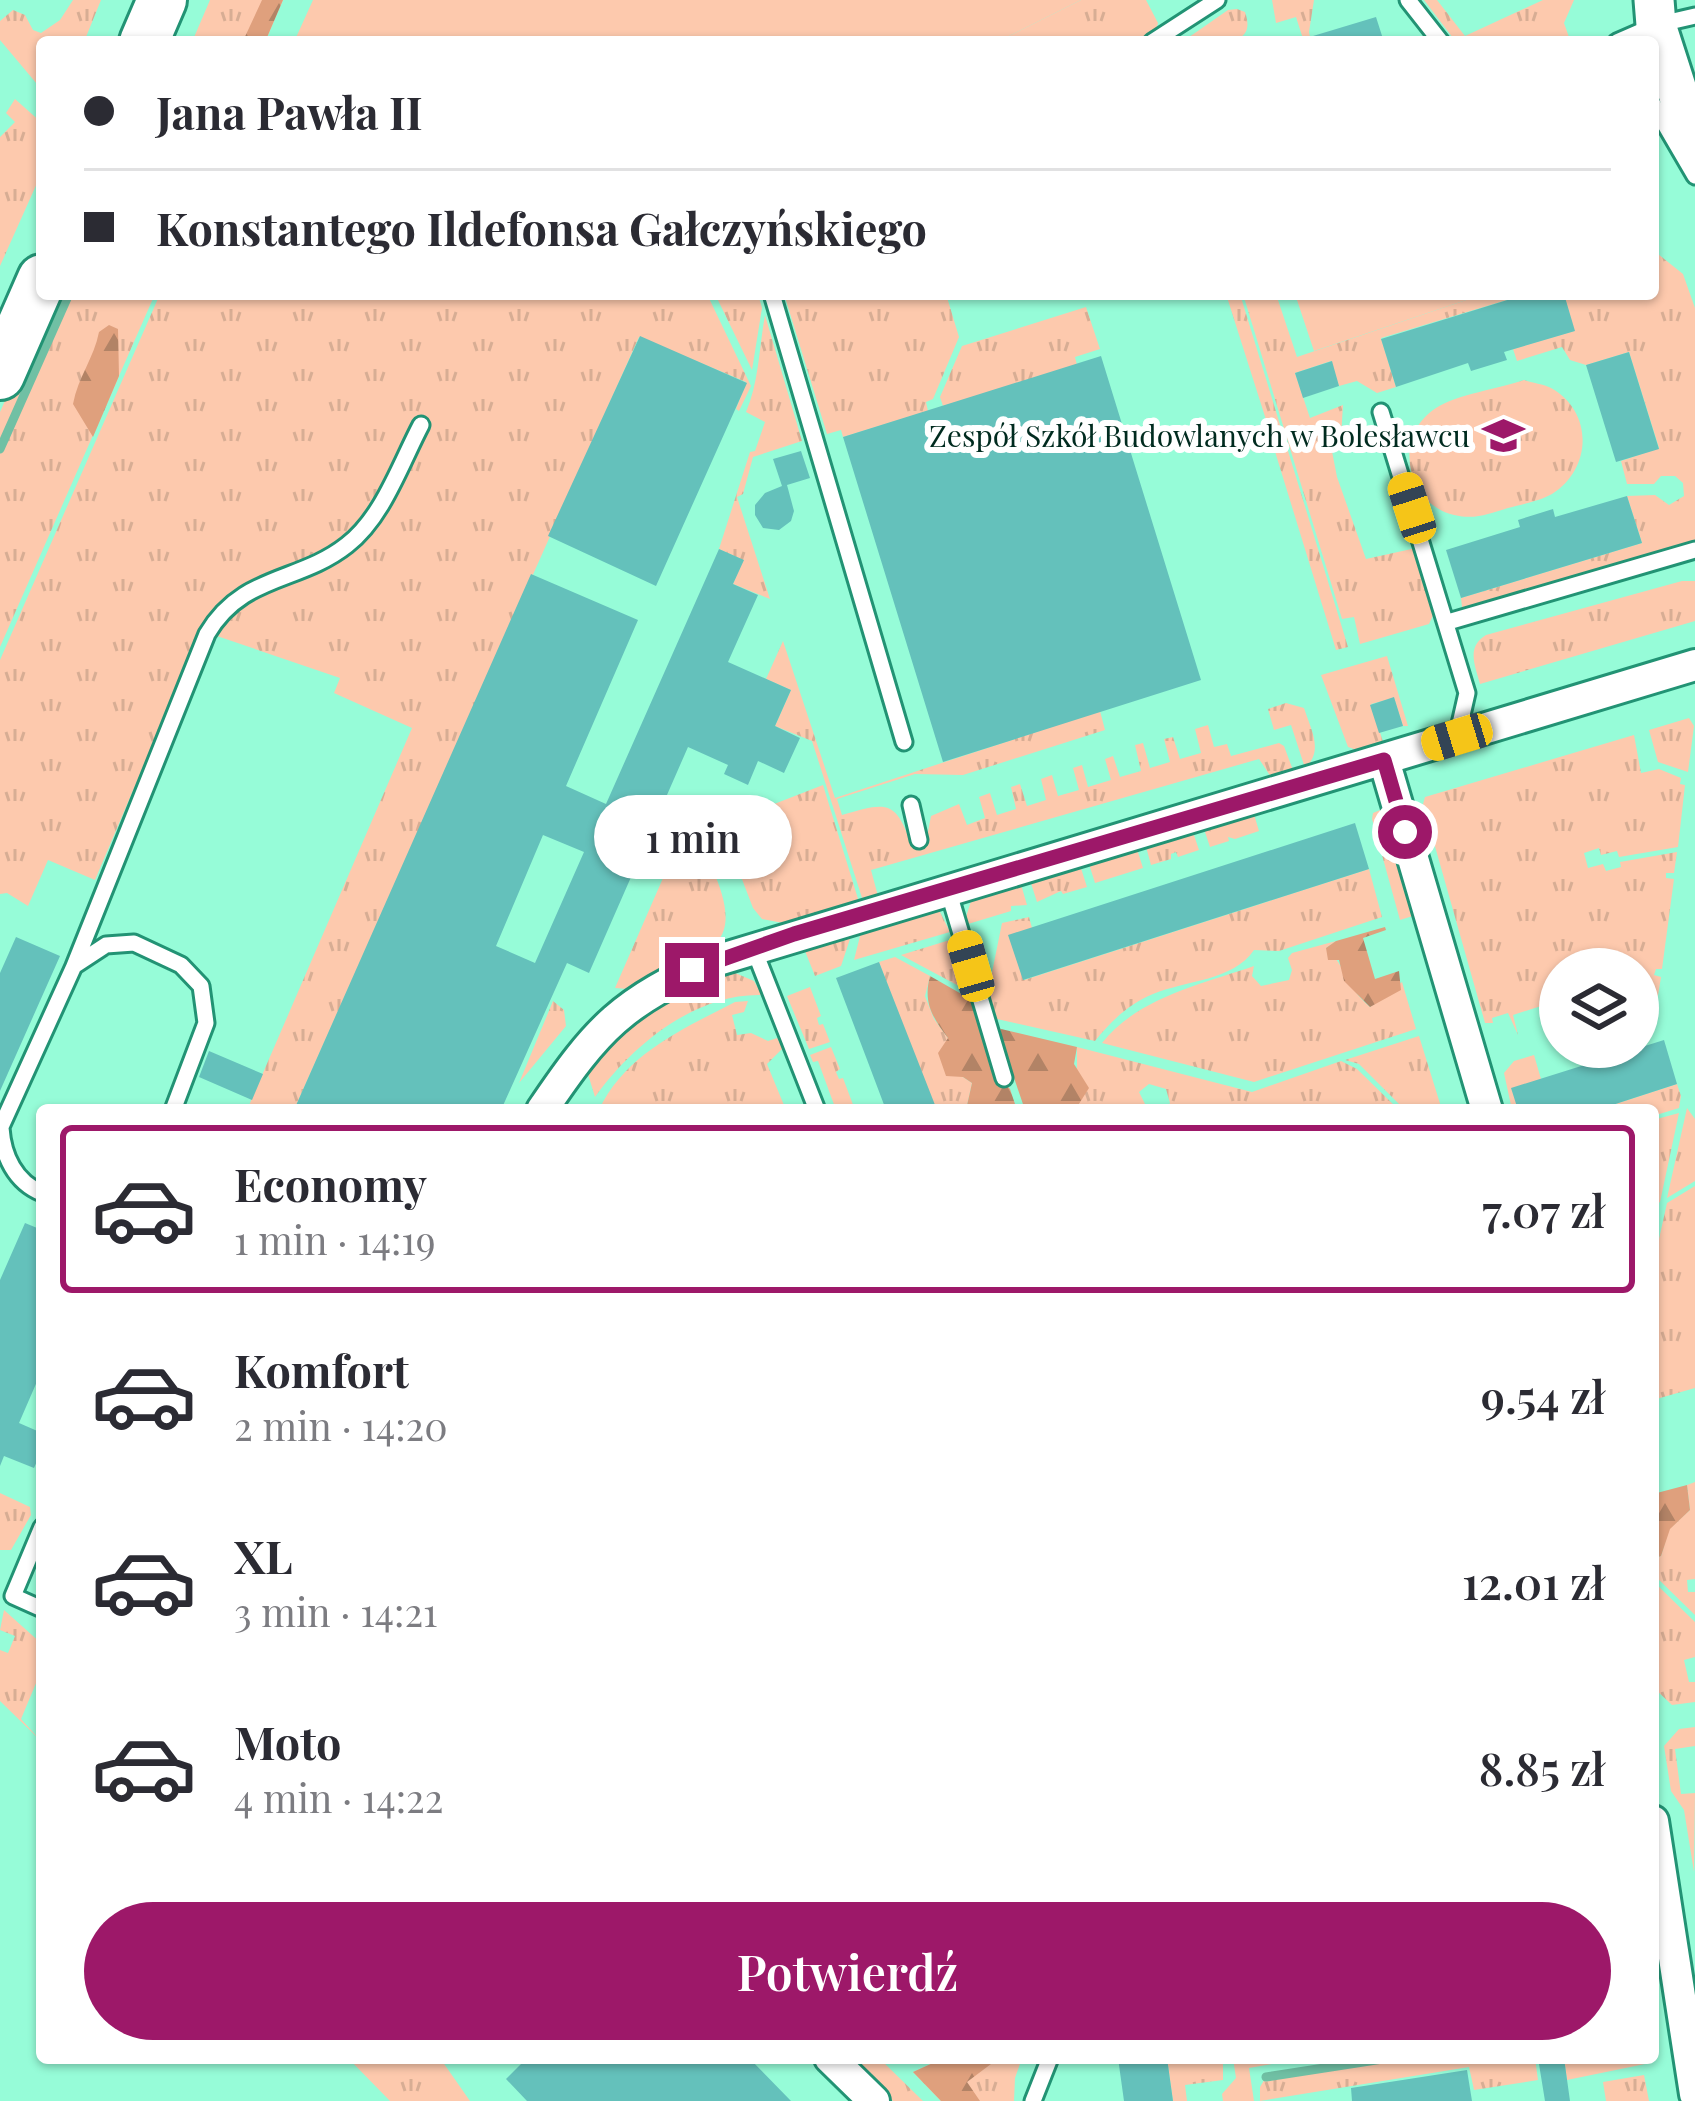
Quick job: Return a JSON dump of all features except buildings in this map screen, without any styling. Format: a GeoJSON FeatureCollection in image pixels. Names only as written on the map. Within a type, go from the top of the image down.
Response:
{"type":"FeatureCollection","features":[{"type":"Feature","properties":{"kind":"main road"},"geometry":{"type":"LineString","coordinates":[[147,36],[162,0]]}},
{"type":"Feature","properties":{"kind":"main road"},"geometry":{"type":"LineString","coordinates":[[0,375],[36,293]]}},
{"type":"Feature","properties":{"kind":"street"},"geometry":{"type":"LineString","coordinates":[[1650,8],[1695,146]]}},
{"type":"Feature","properties":{"kind":"street"},"geometry":{"type":"LineString","coordinates":[[547,1104],[612,1017],[669,980],[753,947],[1695,665]]}},
{"type":"Feature","properties":{"kind":"street"},"geometry":{"type":"LineString","coordinates":[[1384,760],[1485,1104]]}},
{"type":"Feature","properties":{"kind":"street"},"geometry":{"type":"LineString","coordinates":[[1659,1860],[1695,2095]]}},
{"type":"Feature","properties":{"kind":"street"},"geometry":{"type":"LineString","coordinates":[[836,2064],[874,2101]]}},
{"type":"Feature","properties":{"kind":"lane"},"geometry":{"type":"LineString","coordinates":[[1161,36],[1217,0]]}},
{"type":"Feature","properties":{"kind":"lane"},"geometry":{"type":"LineString","coordinates":[[1408,0],[1436,36]]}},
{"type":"Feature","properties":{"kind":"lane"},"geometry":{"type":"LineString","coordinates":[[1623,36],[1650,8],[1695,16]]}},
{"type":"Feature","properties":{"kind":"lane"},"geometry":{"type":"LineString","coordinates":[[1659,114],[1695,176]]}},
{"type":"Feature","properties":{"kind":"lane"},"geometry":{"type":"LineString","coordinates":[[774,300],[904,742]]}},
{"type":"Feature","properties":{"kind":"lane"},"geometry":{"type":"LineString","coordinates":[[1382,412],[1467,693],[1457,737]]}},
{"type":"Feature","properties":{"kind":"lane"},"geometry":{"type":"LineString","coordinates":[[36,1188],[15,1172],[3,1149],[0,1128],[74,966],[219,614],[257,586],[346,547],[374,515],[421,425]]}},
{"type":"Feature","properties":{"kind":"lane"},"geometry":{"type":"LineString","coordinates":[[1448,622],[1695,550]]}},
{"type":"Feature","properties":{"kind":"lane"},"geometry":{"type":"LineString","coordinates":[[1661,560],[1695,562]]}},
{"type":"Feature","properties":{"kind":"lane"},"geometry":{"type":"LineString","coordinates":[[911,805],[919,840]]}},
{"type":"Feature","properties":{"kind":"lane"},"geometry":{"type":"LineString","coordinates":[[948,890],[1004,1078]]}},
{"type":"Feature","properties":{"kind":"lane"},"geometry":{"type":"LineString","coordinates":[[74,966],[106,945],[134,943],[181,965],[201,986],[206,1024],[175,1104]]}},
{"type":"Feature","properties":{"kind":"lane"},"geometry":{"type":"LineString","coordinates":[[753,947],[815,1104]]}},
{"type":"Feature","properties":{"kind":"lane"},"geometry":{"type":"LineString","coordinates":[[36,1538],[6,1592],[36,1606]]}},
{"type":"Feature","properties":{"kind":"lane"},"geometry":{"type":"LineString","coordinates":[[1033,2101],[1048,2064]]}},
{"type":"Feature","properties":{"kind":"green space"},"geometry":{"type":"Polygon","coordinates":[[[73,0],[101,0],[86,36],[36,36],[36,83],[0,40],[0,21],[13,10],[25,15],[33,30],[41,33],[60,20],[73,0]]]}},
{"type":"Feature","properties":{"kind":"green space"},"geometry":{"type":"Polygon","coordinates":[[[210,0],[283,0],[268,36],[195,36],[210,0]]]}},
{"type":"Feature","properties":{"kind":"green space"},"geometry":{"type":"Polygon","coordinates":[[[262,0],[283,0],[268,36],[245,36],[262,0]]]}},
{"type":"Feature","properties":{"kind":"green space"},"geometry":{"type":"Polygon","coordinates":[[[313,0],[1081,0],[1009,36],[297,36],[313,0]]]}},
{"type":"Feature","properties":{"kind":"green space"},"geometry":{"type":"Polygon","coordinates":[[[1081,0],[1146,0],[1158,23],[1155,32],[1147,36],[1009,36],[1081,0]]]}},
{"type":"Feature","properties":{"kind":"green space"},"geometry":{"type":"Polygon","coordinates":[[[1272,0],[1314,0],[1310,36],[1302,36],[1296,17],[1276,23],[1272,0]]]}},
{"type":"Feature","properties":{"kind":"green space"},"geometry":{"type":"Polygon","coordinates":[[[1424,0],[1437,0],[1465,36],[1451,36],[1424,0]]]}},
{"type":"Feature","properties":{"kind":"green space"},"geometry":{"type":"Polygon","coordinates":[[[1543,0],[1574,0],[1564,23],[1569,36],[1465,36],[1543,0]]]}},
{"type":"Feature","properties":{"kind":"green space"},"geometry":{"type":"Polygon","coordinates":[[[1228,10],[1245,12],[1247,30],[1242,36],[1191,36],[1228,10]]]}},
{"type":"Feature","properties":{"kind":"green space"},"geometry":{"type":"Polygon","coordinates":[[[15,99],[36,118],[36,185],[0,266],[0,137],[15,122],[6,113],[15,99]]]}},
{"type":"Feature","properties":{"kind":"green space"},"geometry":{"type":"Polygon","coordinates":[[[1659,255],[1683,274],[1695,308],[1695,543],[1467,610],[1461,598],[1642,543],[1627,496],[1655,495],[1669,505],[1684,496],[1683,483],[1675,476],[1661,476],[1654,484],[1627,484],[1621,461],[1659,448],[1629,352],[1586,365],[1570,360],[1562,347],[1517,361],[1513,349],[1574,331],[1566,300],[1659,300],[1659,255]]]}},
{"type":"Feature","properties":{"kind":"green space"},"geometry":{"type":"Polygon","coordinates":[[[49,300],[152,300],[0,647],[0,412],[49,300]]]}},
{"type":"Feature","properties":{"kind":"green space"},"geometry":{"type":"Polygon","coordinates":[[[157,300],[710,300],[751,386],[739,411],[746,382],[639,337],[297,1104],[250,1104],[412,728],[334,693],[340,678],[214,635],[241,604],[316,575],[366,539],[402,485],[428,427],[411,423],[376,494],[339,540],[241,587],[214,610],[202,628],[95,880],[48,860],[28,906],[7,893],[0,894],[0,660],[157,300]]]}},
{"type":"Feature","properties":{"kind":"green space"},"geometry":{"type":"Polygon","coordinates":[[[718,300],[760,300],[752,370],[718,300]]]}},
{"type":"Feature","properties":{"kind":"green space"},"geometry":{"type":"Polygon","coordinates":[[[786,300],[948,300],[959,337],[933,399],[926,402],[928,411],[843,437],[841,430],[827,434],[786,300]]]}},
{"type":"Feature","properties":{"kind":"green space"},"geometry":{"type":"Polygon","coordinates":[[[1228,300],[1242,300],[1348,647],[1336,650],[1273,445],[1252,451],[1246,434],[1268,426],[1228,300]]]}},
{"type":"Feature","properties":{"kind":"green space"},"geometry":{"type":"Polygon","coordinates":[[[1245,300],[1278,300],[1297,357],[1466,300],[1507,300],[1381,338],[1396,387],[1377,393],[1357,381],[1339,386],[1331,361],[1295,373],[1310,418],[1343,405],[1341,437],[1330,441],[1337,477],[1366,559],[1416,548],[1436,609],[1429,624],[1360,644],[1354,617],[1342,619],[1245,300]]]}},
{"type":"Feature","properties":{"kind":"green space"},"geometry":{"type":"Polygon","coordinates":[[[1297,300],[1466,300],[1314,351],[1297,300]]]}},
{"type":"Feature","properties":{"kind":"green space"},"geometry":{"type":"Polygon","coordinates":[[[1086,307],[1100,349],[1075,357],[1077,365],[943,406],[940,397],[962,346],[1086,307]]]}},
{"type":"Feature","properties":{"kind":"green space"},"geometry":{"type":"Polygon","coordinates":[[[765,315],[802,441],[753,457],[743,494],[737,497],[770,599],[733,584],[743,560],[719,549],[750,452],[755,451],[765,422],[746,412],[765,315]]]}},
{"type":"Feature","properties":{"kind":"green space"},"geometry":{"type":"Polygon","coordinates":[[[109,325],[118,329],[119,376],[93,437],[73,404],[99,332],[109,325]]]}},
{"type":"Feature","properties":{"kind":"green space"},"geometry":{"type":"Polygon","coordinates":[[[1524,380],[1551,388],[1575,411],[1583,441],[1575,470],[1547,496],[1488,514],[1462,516],[1438,508],[1425,498],[1410,468],[1414,435],[1422,420],[1455,399],[1524,380]]]}},
{"type":"Feature","properties":{"kind":"green space"},"geometry":{"type":"Polygon","coordinates":[[[1695,581],[1695,621],[1480,684],[1474,651],[1486,635],[1695,581]]]}},
{"type":"Feature","properties":{"kind":"green space"},"geometry":{"type":"Polygon","coordinates":[[[783,641],[835,798],[1100,711],[1105,730],[963,775],[915,774],[837,799],[842,815],[880,807],[895,812],[912,847],[926,842],[931,816],[959,804],[967,825],[985,818],[979,797],[990,793],[997,815],[1016,809],[1011,787],[1020,784],[1027,806],[1046,800],[1041,779],[1052,775],[1058,796],[1079,790],[1073,768],[1082,765],[1088,787],[1111,780],[1105,759],[1113,756],[1120,777],[1141,771],[1135,745],[1143,743],[1150,768],[1170,762],[1164,739],[1173,737],[1180,759],[1201,753],[1195,729],[1208,725],[1214,747],[1227,744],[1231,756],[1279,743],[1294,773],[1271,777],[1259,759],[871,870],[878,896],[863,901],[812,741],[775,726],[791,690],[766,679],[783,641]]]}},
{"type":"Feature","properties":{"kind":"green space"},"geometry":{"type":"Polygon","coordinates":[[[1387,656],[1408,726],[1403,726],[1394,698],[1371,704],[1384,745],[1363,752],[1348,747],[1321,675],[1387,656]]]}},
{"type":"Feature","properties":{"kind":"green space"},"geometry":{"type":"Polygon","coordinates":[[[1286,703],[1304,708],[1312,732],[1314,755],[1305,768],[1291,725],[1274,730],[1268,709],[1286,703]]]}},
{"type":"Feature","properties":{"kind":"green space"},"geometry":{"type":"Polygon","coordinates":[[[1689,718],[1694,726],[1688,772],[1658,762],[1649,730],[1689,718]]]}},
{"type":"Feature","properties":{"kind":"green space"},"geometry":{"type":"Polygon","coordinates":[[[1634,735],[1641,773],[1659,769],[1681,778],[1680,784],[1685,785],[1678,847],[1619,857],[1617,851],[1601,855],[1599,848],[1584,853],[1588,868],[1603,864],[1606,871],[1621,867],[1620,862],[1677,852],[1674,873],[1666,873],[1666,878],[1674,879],[1662,969],[1659,948],[1539,948],[1539,1007],[1513,1015],[1518,1035],[1508,1013],[1485,1023],[1423,804],[1425,797],[1634,735]]]}},
{"type":"Feature","properties":{"kind":"green space"},"geometry":{"type":"Polygon","coordinates":[[[823,785],[859,902],[783,923],[762,919],[753,908],[727,840],[730,827],[738,818],[823,785]]]}},
{"type":"Feature","properties":{"kind":"green space"},"geometry":{"type":"Polygon","coordinates":[[[1385,808],[1416,915],[1400,920],[1372,819],[1373,813],[1385,808]]]}},
{"type":"Feature","properties":{"kind":"green space"},"geometry":{"type":"Polygon","coordinates":[[[1253,811],[1259,831],[1228,837],[1229,841],[1210,847],[1203,826],[1253,811]]]}},
{"type":"Feature","properties":{"kind":"green space"},"geometry":{"type":"Polygon","coordinates":[[[694,828],[724,902],[724,930],[717,942],[628,989],[615,988],[684,830],[694,828]]]}},
{"type":"Feature","properties":{"kind":"green space"},"geometry":{"type":"Polygon","coordinates":[[[1192,829],[1199,850],[1178,857],[1176,852],[1171,859],[1151,865],[1145,843],[1192,829]]]}},
{"type":"Feature","properties":{"kind":"green space"},"geometry":{"type":"Polygon","coordinates":[[[1136,846],[1143,868],[1095,883],[1088,861],[1136,846]]]}},
{"type":"Feature","properties":{"kind":"green space"},"geometry":{"type":"Polygon","coordinates":[[[1079,862],[1087,887],[1061,891],[1037,902],[1029,877],[1079,862]]]}},
{"type":"Feature","properties":{"kind":"green space"},"geometry":{"type":"Polygon","coordinates":[[[1369,869],[1382,917],[1279,951],[1254,950],[1222,974],[1166,989],[1136,1003],[1095,1041],[997,1019],[988,992],[1002,923],[1029,917],[1032,928],[1024,980],[1369,869]]]}},
{"type":"Feature","properties":{"kind":"green space"},"geometry":{"type":"Polygon","coordinates":[[[1020,881],[1027,905],[1011,906],[1011,911],[968,924],[972,898],[1020,881]]]}},
{"type":"Feature","properties":{"kind":"green space"},"geometry":{"type":"Polygon","coordinates":[[[938,908],[950,932],[854,960],[862,928],[938,908]]]}},
{"type":"Feature","properties":{"kind":"green space"},"geometry":{"type":"Polygon","coordinates":[[[1385,927],[1363,938],[1375,979],[1399,971],[1401,990],[1370,1007],[1344,981],[1339,960],[1328,960],[1326,948],[1385,927]]]}},
{"type":"Feature","properties":{"kind":"green space"},"geometry":{"type":"Polygon","coordinates":[[[853,930],[841,966],[815,976],[803,946],[853,930]]]}},
{"type":"Feature","properties":{"kind":"green space"},"geometry":{"type":"Polygon","coordinates":[[[953,939],[970,992],[901,955],[953,939]]]}},
{"type":"Feature","properties":{"kind":"green space"},"geometry":{"type":"Polygon","coordinates":[[[1336,941],[1326,948],[1370,1007],[1402,982],[1416,1029],[1254,1082],[1102,1043],[1152,1004],[1213,979],[1254,966],[1252,976],[1261,986],[1289,980],[1292,953],[1336,941]]]}},
{"type":"Feature","properties":{"kind":"green space"},"geometry":{"type":"Polygon","coordinates":[[[895,957],[930,976],[925,996],[963,1077],[972,1083],[967,1104],[933,1104],[879,962],[895,957]]]}},
{"type":"Feature","properties":{"kind":"green space"},"geometry":{"type":"Polygon","coordinates":[[[733,972],[754,981],[762,995],[713,1003],[668,1026],[627,1059],[595,1097],[587,1071],[617,1038],[671,997],[733,972]]]}},
{"type":"Feature","properties":{"kind":"green space"},"geometry":{"type":"Polygon","coordinates":[[[930,976],[972,1000],[997,1081],[1010,1089],[1015,1104],[967,1104],[972,1083],[946,1076],[938,1053],[948,1038],[930,1009],[930,976]]]}},
{"type":"Feature","properties":{"kind":"green space"},"geometry":{"type":"Polygon","coordinates":[[[810,987],[821,1016],[819,1025],[823,1024],[830,1042],[809,1049],[787,996],[810,987]]]}},
{"type":"Feature","properties":{"kind":"green space"},"geometry":{"type":"Polygon","coordinates":[[[553,1001],[564,1010],[566,1026],[519,1083],[553,1001]]]}},
{"type":"Feature","properties":{"kind":"green space"},"geometry":{"type":"Polygon","coordinates":[[[748,1001],[744,1012],[732,1015],[737,1035],[751,1033],[768,1041],[777,1038],[783,1048],[767,1064],[784,1104],[602,1104],[640,1058],[735,1002],[748,1001]]]}},
{"type":"Feature","properties":{"kind":"green space"},"geometry":{"type":"Polygon","coordinates":[[[997,1028],[1077,1047],[1074,1064],[1089,1088],[1079,1104],[1023,1104],[997,1028]]]}},
{"type":"Feature","properties":{"kind":"green space"},"geometry":{"type":"Polygon","coordinates":[[[1419,1036],[1440,1104],[1399,1104],[1359,1064],[1345,1060],[1419,1036]]]}},
{"type":"Feature","properties":{"kind":"green space"},"geometry":{"type":"Polygon","coordinates":[[[831,1047],[840,1069],[836,1072],[853,1104],[834,1104],[818,1061],[813,1062],[810,1055],[831,1047]]]}},
{"type":"Feature","properties":{"kind":"green space"},"geometry":{"type":"Polygon","coordinates":[[[1077,1047],[1252,1092],[1341,1061],[1357,1069],[1393,1104],[1169,1104],[1166,1089],[1149,1084],[1139,1092],[1145,1104],[1077,1104],[1077,1047]]]}},
{"type":"Feature","properties":{"kind":"green space"},"geometry":{"type":"Polygon","coordinates":[[[1534,1055],[1541,1079],[1522,1104],[1511,1104],[1504,1073],[1514,1061],[1534,1055]]]}},
{"type":"Feature","properties":{"kind":"green space"},"geometry":{"type":"Polygon","coordinates":[[[1677,1084],[1681,1096],[1679,1108],[1659,1114],[1659,1104],[1615,1104],[1677,1084]]]}},
{"type":"Feature","properties":{"kind":"green space"},"geometry":{"type":"Polygon","coordinates":[[[1687,1108],[1695,1119],[1695,1181],[1667,1198],[1687,1108]]]}},
{"type":"Feature","properties":{"kind":"green space"},"geometry":{"type":"Polygon","coordinates":[[[1679,1113],[1659,1203],[1659,1118],[1679,1113]]]}},
{"type":"Feature","properties":{"kind":"green space"},"geometry":{"type":"Polygon","coordinates":[[[1695,1186],[1695,1388],[1659,1398],[1659,1239],[1667,1203],[1695,1186]]]}},
{"type":"Feature","properties":{"kind":"green space"},"geometry":{"type":"Polygon","coordinates":[[[1695,1482],[1695,1579],[1687,1580],[1688,1592],[1695,1592],[1695,1615],[1659,1580],[1659,1557],[1669,1529],[1690,1510],[1687,1485],[1695,1482]]]}},
{"type":"Feature","properties":{"kind":"green space"},"geometry":{"type":"Polygon","coordinates":[[[1687,1485],[1690,1510],[1670,1529],[1659,1557],[1659,1492],[1687,1485]]]}},
{"type":"Feature","properties":{"kind":"green space"},"geometry":{"type":"Polygon","coordinates":[[[0,1493],[30,1507],[31,1515],[11,1550],[0,1550],[0,1493]]]}},
{"type":"Feature","properties":{"kind":"green space"},"geometry":{"type":"Polygon","coordinates":[[[1659,1587],[1695,1622],[1695,1657],[1684,1660],[1689,1682],[1695,1682],[1695,1702],[1672,1705],[1659,1693],[1659,1587]]]}},
{"type":"Feature","properties":{"kind":"green space"},"geometry":{"type":"Polygon","coordinates":[[[4,1610],[36,1639],[36,1683],[21,1719],[36,1736],[0,1701],[0,1650],[8,1653],[15,1636],[0,1630],[4,1610]]]}},
{"type":"Feature","properties":{"kind":"green space"},"geometry":{"type":"Polygon","coordinates":[[[1695,1727],[1695,1746],[1675,1749],[1681,1794],[1695,1793],[1694,1872],[1684,1810],[1671,1791],[1664,1746],[1679,1729],[1695,1727]]]}},
{"type":"Feature","properties":{"kind":"green space"},"geometry":{"type":"Polygon","coordinates":[[[354,2064],[444,2064],[470,2101],[390,2101],[354,2064]]]}},
{"type":"Feature","properties":{"kind":"green space"},"geometry":{"type":"Polygon","coordinates":[[[854,2064],[885,2064],[923,2101],[893,2101],[854,2064]]]}},
{"type":"Feature","properties":{"kind":"green space"},"geometry":{"type":"Polygon","coordinates":[[[931,2064],[1020,2064],[1014,2101],[941,2101],[913,2072],[931,2064]]]}},
{"type":"Feature","properties":{"kind":"green space"},"geometry":{"type":"Polygon","coordinates":[[[931,2064],[991,2064],[967,2082],[980,2101],[941,2101],[913,2072],[931,2064]]]}},
{"type":"Feature","properties":{"kind":"green space"},"geometry":{"type":"Polygon","coordinates":[[[1168,2064],[1223,2064],[1223,2080],[1185,2085],[1187,2101],[1173,2101],[1168,2064]]]}},
{"type":"Feature","properties":{"kind":"green space"},"geometry":{"type":"Polygon","coordinates":[[[1234,2064],[1272,2064],[1249,2068],[1254,2101],[1223,2101],[1222,2094],[1236,2078],[1234,2064]]]}},
{"type":"Feature","properties":{"kind":"green space"},"geometry":{"type":"Polygon","coordinates":[[[1536,2064],[1538,2080],[1474,2090],[1469,2067],[1260,2101],[1266,2077],[1340,2066],[1536,2064]]]}},
{"type":"Feature","properties":{"kind":"green space"},"geometry":{"type":"Polygon","coordinates":[[[1565,2064],[1645,2064],[1567,2080],[1565,2064]]]}},
{"type":"Feature","properties":{"kind":"green space"},"geometry":{"type":"Polygon","coordinates":[[[1644,2075],[1649,2101],[1606,2101],[1603,2082],[1644,2075]]]}},
{"type":"Feature","properties":{"kind":"waterway"},"geometry":{"type":"LineString","coordinates":[[0,449],[66,300]]}},
{"type":"Feature","properties":{"kind":"waterway"},"geometry":{"type":"LineString","coordinates":[[1266,2077],[1350,2064]]}},
{"type":"Feature","properties":{"kind":"place","name":"Zespół Szkół Budowlanych w Bolesławcu"},"geometry":{"type":"Point","coordinates":[1504,435]}},
{"type":"Feature","properties":{"kind":"route"},"geometry":{"type":"LineString","coordinates":[[692,970],[794,934],[1384,760],[1405,832]]}}]}
